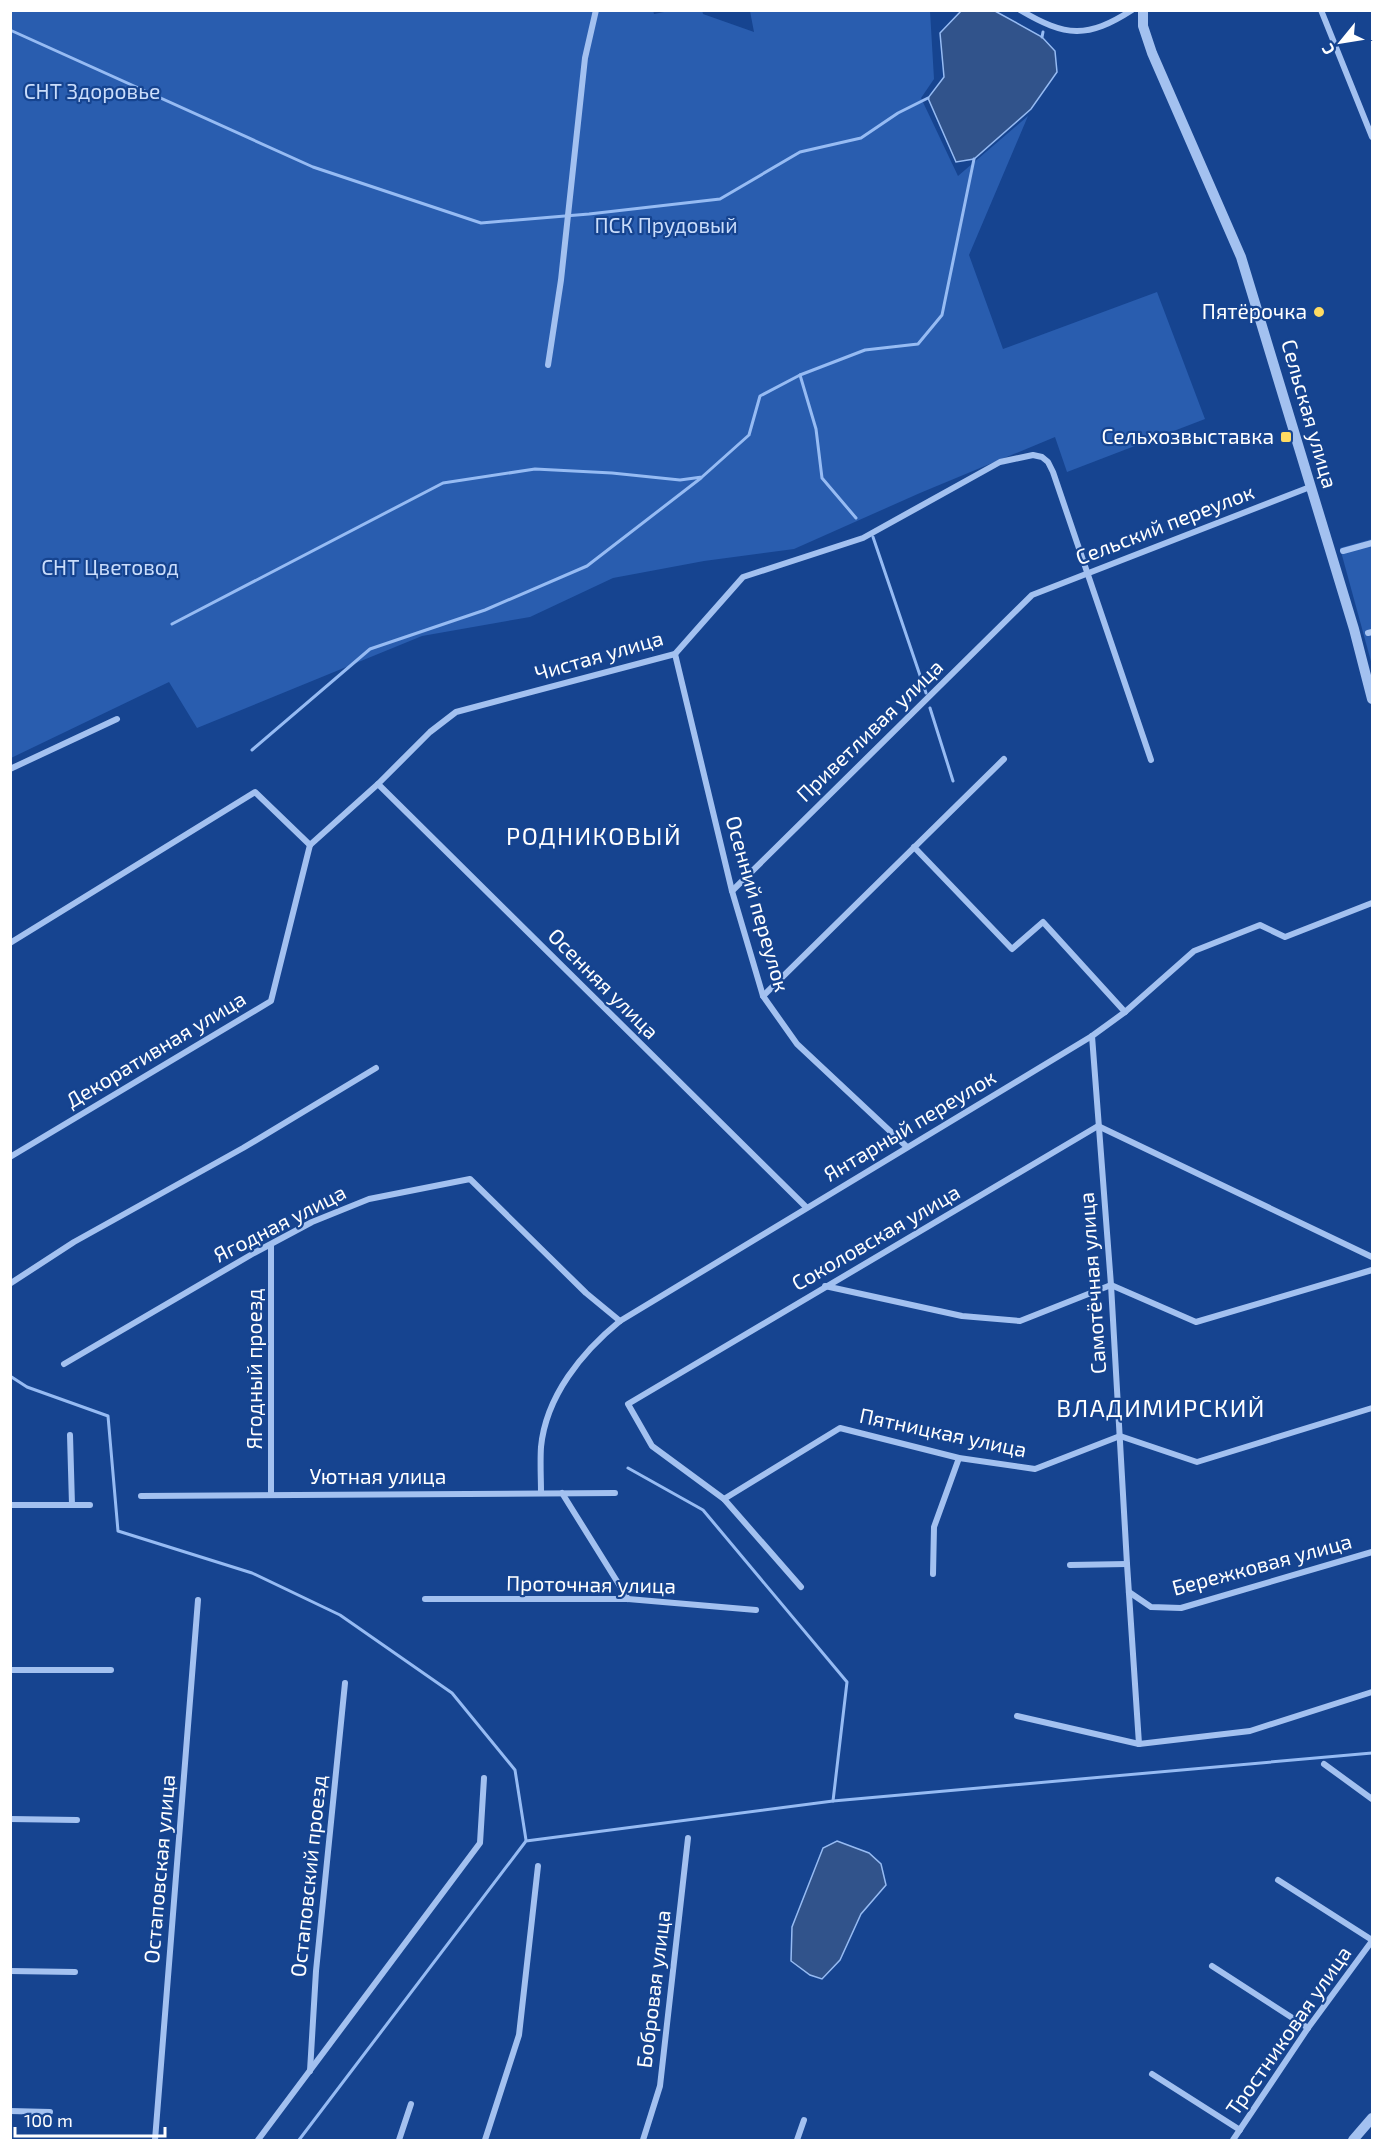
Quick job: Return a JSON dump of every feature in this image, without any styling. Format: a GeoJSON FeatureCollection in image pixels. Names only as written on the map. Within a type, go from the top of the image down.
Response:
{"type":"FeatureCollection","features":[{"type":"Feature","properties":{"kind":"street"},"geometry":{"type":"LineString","coordinates":[[548,364],[561,280],[585,58],[596,10]]}},
{"type":"Feature","properties":{"kind":"street"},"geometry":{"type":"LineString","coordinates":[[1020,10],[1046,26],[1074,32],[1095,29],[1132,10]]}},
{"type":"Feature","properties":{"kind":"street","name":"Сельская улица"},"geometry":{"type":"LineString","coordinates":[[1143,10],[1143,26],[1152,52],[1240,257],[1354,629],[1372,699]]}},
{"type":"Feature","properties":{"kind":"street"},"geometry":{"type":"LineString","coordinates":[[1321,10],[1372,137]]}},
{"type":"Feature","properties":{"kind":"street","name":"Чистая улица"},"geometry":{"type":"LineString","coordinates":[[310,845],[378,784],[430,732],[456,712],[675,654],[743,577],[862,538],[1000,462],[1033,455],[1042,457],[1048,462],[1151,760]]}},
{"type":"Feature","properties":{"kind":"street","name":"Сельский переулок"},"geometry":{"type":"LineString","coordinates":[[1032,595],[1310,487]]}},
{"type":"Feature","properties":{"kind":"street"},"geometry":{"type":"LineString","coordinates":[[1342,551],[1372,543]]}},
{"type":"Feature","properties":{"kind":"street","name":"Приветливая улица"},"geometry":{"type":"LineString","coordinates":[[732,891],[1032,595]]}},
{"type":"Feature","properties":{"kind":"street","name":"Осенний переулок"},"geometry":{"type":"LineString","coordinates":[[675,654],[732,891],[763,996],[797,1044],[907,1147]]}},
{"type":"Feature","properties":{"kind":"street"},"geometry":{"type":"LineString","coordinates":[[10,769],[117,719]]}},
{"type":"Feature","properties":{"kind":"street"},"geometry":{"type":"LineString","coordinates":[[763,996],[1004,759]]}},
{"type":"Feature","properties":{"kind":"street","name":"Осенняя улица"},"geometry":{"type":"LineString","coordinates":[[378,784],[806,1208]]}},
{"type":"Feature","properties":{"kind":"street"},"geometry":{"type":"LineString","coordinates":[[10,943],[255,792],[310,845]]}},
{"type":"Feature","properties":{"kind":"street","name":"Декоративная улица"},"geometry":{"type":"LineString","coordinates":[[10,1157],[272,1001],[310,845]]}},
{"type":"Feature","properties":{"kind":"street"},"geometry":{"type":"LineString","coordinates":[[914,847],[1012,949],[1043,922],[1125,1012]]}},
{"type":"Feature","properties":{"kind":"street","name":"Янтарный переулок"},"geometry":{"type":"LineString","coordinates":[[541,1493],[541,1445],[552,1406],[568,1374],[603,1334],[620,1321],[1092,1036],[1125,1012],[1194,951],[1260,925],[1285,937],[1372,903]]}},
{"type":"Feature","properties":{"kind":"street","name":"Самотёчная улица"},"geometry":{"type":"LineString","coordinates":[[1092,1036],[1111,1285],[1126,1564],[1140,1744]]}},
{"type":"Feature","properties":{"kind":"street"},"geometry":{"type":"LineString","coordinates":[[11,1284],[74,1242],[243,1148],[376,1068]]}},
{"type":"Feature","properties":{"kind":"street"},"geometry":{"type":"LineString","coordinates":[[1098,1126],[1372,1257]]}},
{"type":"Feature","properties":{"kind":"street","name":"Соколовская улица"},"geometry":{"type":"LineString","coordinates":[[801,1587],[724,1499],[652,1446],[628,1404],[1098,1126]]}},
{"type":"Feature","properties":{"kind":"street","name":"Ягодная улица"},"geometry":{"type":"LineString","coordinates":[[64,1364],[312,1222],[369,1199],[470,1179],[586,1293],[620,1321]]}},
{"type":"Feature","properties":{"kind":"street","name":"Ягодный проезд"},"geometry":{"type":"LineString","coordinates":[[271,1245],[271,1494]]}},
{"type":"Feature","properties":{"kind":"street"},"geometry":{"type":"LineString","coordinates":[[825,1286],[962,1316],[1020,1321],[1111,1285],[1196,1322],[1372,1270]]}},
{"type":"Feature","properties":{"kind":"street"},"geometry":{"type":"LineString","coordinates":[[1120,1436],[1197,1462],[1372,1408]]}},
{"type":"Feature","properties":{"kind":"street","name":"Пятницкая улица"},"geometry":{"type":"LineString","coordinates":[[724,1499],[840,1428],[959,1458],[1035,1469],[1120,1436]]}},
{"type":"Feature","properties":{"kind":"street"},"geometry":{"type":"LineString","coordinates":[[70,1435],[72,1505]]}},
{"type":"Feature","properties":{"kind":"street"},"geometry":{"type":"LineString","coordinates":[[933,1574],[934,1527],[959,1458]]}},
{"type":"Feature","properties":{"kind":"street"},"geometry":{"type":"LineString","coordinates":[[562,1493],[628,1599]]}},
{"type":"Feature","properties":{"kind":"street","name":"Уютная улица"},"geometry":{"type":"LineString","coordinates":[[141,1496],[615,1493]]}},
{"type":"Feature","properties":{"kind":"street"},"geometry":{"type":"LineString","coordinates":[[10,1505],[90,1505]]}},
{"type":"Feature","properties":{"kind":"street","name":"Бережковая улица"},"geometry":{"type":"LineString","coordinates":[[1129,1592],[1151,1607],[1180,1608],[1372,1552]]}},
{"type":"Feature","properties":{"kind":"street"},"geometry":{"type":"LineString","coordinates":[[1070,1565],[1126,1564]]}},
{"type":"Feature","properties":{"kind":"street","name":"Проточная улица"},"geometry":{"type":"LineString","coordinates":[[425,1599],[628,1599],[756,1610]]}},
{"type":"Feature","properties":{"kind":"street","name":"Остаповская улица"},"geometry":{"type":"LineString","coordinates":[[155,2140],[198,1600]]}},
{"type":"Feature","properties":{"kind":"street"},"geometry":{"type":"LineString","coordinates":[[10,1670],[111,1670]]}},
{"type":"Feature","properties":{"kind":"street","name":"Остаповский проезд"},"geometry":{"type":"LineString","coordinates":[[310,2072],[316,1971],[345,1683]]}},
{"type":"Feature","properties":{"kind":"street"},"geometry":{"type":"LineString","coordinates":[[1017,1716],[1140,1744],[1250,1731],[1372,1692]]}},
{"type":"Feature","properties":{"kind":"street"},"geometry":{"type":"LineString","coordinates":[[1324,1764],[1372,1799]]}},
{"type":"Feature","properties":{"kind":"street"},"geometry":{"type":"LineString","coordinates":[[258,2140],[480,1843],[483,1778]]}},
{"type":"Feature","properties":{"kind":"street"},"geometry":{"type":"LineString","coordinates":[[10,1819],[76,1820]]}},
{"type":"Feature","properties":{"kind":"street","name":"Бобровая улица"},"geometry":{"type":"LineString","coordinates":[[643,2140],[660,2086],[688,1838]]}},
{"type":"Feature","properties":{"kind":"street"},"geometry":{"type":"LineString","coordinates":[[485,2140],[519,2035],[538,1866]]}},
{"type":"Feature","properties":{"kind":"street"},"geometry":{"type":"LineString","coordinates":[[1278,1880],[1372,1940]]}},
{"type":"Feature","properties":{"kind":"street","name":"Тростниковая улица"},"geometry":{"type":"LineString","coordinates":[[1233,2140],[1308,2028],[1372,1940]]}},
{"type":"Feature","properties":{"kind":"street"},"geometry":{"type":"LineString","coordinates":[[1212,1966],[1308,2028]]}},
{"type":"Feature","properties":{"kind":"street"},"geometry":{"type":"LineString","coordinates":[[10,1971],[75,1972]]}},
{"type":"Feature","properties":{"kind":"street"},"geometry":{"type":"LineString","coordinates":[[1152,2074],[1240,2130]]}},
{"type":"Feature","properties":{"kind":"street"},"geometry":{"type":"LineString","coordinates":[[399,2140],[411,2104]]}},
{"type":"Feature","properties":{"kind":"street"},"geometry":{"type":"LineString","coordinates":[[10,2111],[50,2112]]}},
{"type":"Feature","properties":{"kind":"street"},"geometry":{"type":"LineString","coordinates":[[1353,2140],[1372,2118]]}},
{"type":"Feature","properties":{"kind":"street"},"geometry":{"type":"LineString","coordinates":[[797,2140],[804,2120]]}},
{"type":"Feature","properties":{"kind":"green space"},"geometry":{"type":"Polygon","coordinates":[[[653,10],[654,14],[702,10],[703,14],[754,32],[750,11],[930,11],[934,79],[921,98],[958,176],[1028,116],[969,255],[1003,349],[1157,292],[1205,419],[1067,472],[1055,437],[794,549],[704,561],[613,578],[530,617],[422,636],[197,728],[169,682],[11,758],[11,11],[653,10]]]}},
{"type":"Feature","properties":{"kind":"green space"},"geometry":{"type":"Polygon","coordinates":[[[1372,539],[1372,665],[1340,548],[1372,539]]]}},
{"type":"Feature","properties":{"kind":"shaded area"},"geometry":{"type":"Polygon","coordinates":[[[962,10],[995,11],[1042,37],[1055,51],[1057,72],[1031,109],[974,159],[956,162],[928,98],[944,77],[940,33],[962,10]]]}},
{"type":"Feature","properties":{"kind":"shaded area"},"geometry":{"type":"Polygon","coordinates":[[[837,1841],[869,1853],[881,1864],[886,1885],[861,1914],[840,1960],[822,1979],[810,1975],[791,1961],[792,1927],[823,1848],[837,1841]]]}},
{"type":"Feature","properties":{"kind":"waterway"},"geometry":{"type":"LineString","coordinates":[[10,30],[313,167],[481,223],[589,214],[720,199],[800,152],[861,138],[898,113],[928,98]]}},
{"type":"Feature","properties":{"kind":"waterway"},"geometry":{"type":"LineString","coordinates":[[1042,37],[1043,32]]}},
{"type":"Feature","properties":{"kind":"waterway"},"geometry":{"type":"LineString","coordinates":[[172,624],[443,483],[535,469],[612,473],[680,480],[702,477],[749,435],[760,396],[800,375],[865,350],[918,344],[942,315],[974,159]]}},
{"type":"Feature","properties":{"kind":"waterway"},"geometry":{"type":"LineString","coordinates":[[800,375],[816,429],[822,478],[856,518]]}},
{"type":"Feature","properties":{"kind":"waterway"},"geometry":{"type":"LineString","coordinates":[[252,750],[370,649],[485,610],[587,566],[701,478]]}},
{"type":"Feature","properties":{"kind":"waterway"},"geometry":{"type":"LineString","coordinates":[[873,537],[926,693]]}},
{"type":"Feature","properties":{"kind":"waterway"},"geometry":{"type":"LineString","coordinates":[[930,708],[953,781]]}},
{"type":"Feature","properties":{"kind":"waterway"},"geometry":{"type":"LineString","coordinates":[[10,1376],[27,1387],[108,1416],[118,1531],[252,1573],[340,1615],[452,1693],[515,1770],[526,1840]]}},
{"type":"Feature","properties":{"kind":"waterway"},"geometry":{"type":"LineString","coordinates":[[628,1468],[703,1510],[847,1682],[833,1801]]}},
{"type":"Feature","properties":{"kind":"waterway"},"geometry":{"type":"LineString","coordinates":[[299,2140],[526,1841],[833,1801],[1372,1753]]}},
{"type":"Feature","properties":{"kind":"place","name":"Пятёрочка"},"geometry":{"type":"Point","coordinates":[1319,312]}},
{"type":"Feature","properties":{"kind":"place","name":"Сельхозвыставка"},"geometry":{"type":"Point","coordinates":[1286,437]}},
{"type":"Feature","properties":{"kind":"district","name":"РОДНИКОВЫЙ"},"geometry":{"type":"Point","coordinates":[594,837]}},
{"type":"Feature","properties":{"kind":"district","name":"ВЛАДИМИРСКИЙ"},"geometry":{"type":"Point","coordinates":[1161,1409]}},
{"type":"Feature","properties":{"kind":"park label","name":"СНТ Здоровье"},"geometry":{"type":"Point","coordinates":[92,92]}},
{"type":"Feature","properties":{"kind":"park label","name":"ПСК Прудовый"},"geometry":{"type":"Point","coordinates":[666,226]}},
{"type":"Feature","properties":{"kind":"park label","name":"СНТ Цветовод"},"geometry":{"type":"Point","coordinates":[110,568]}}]}
